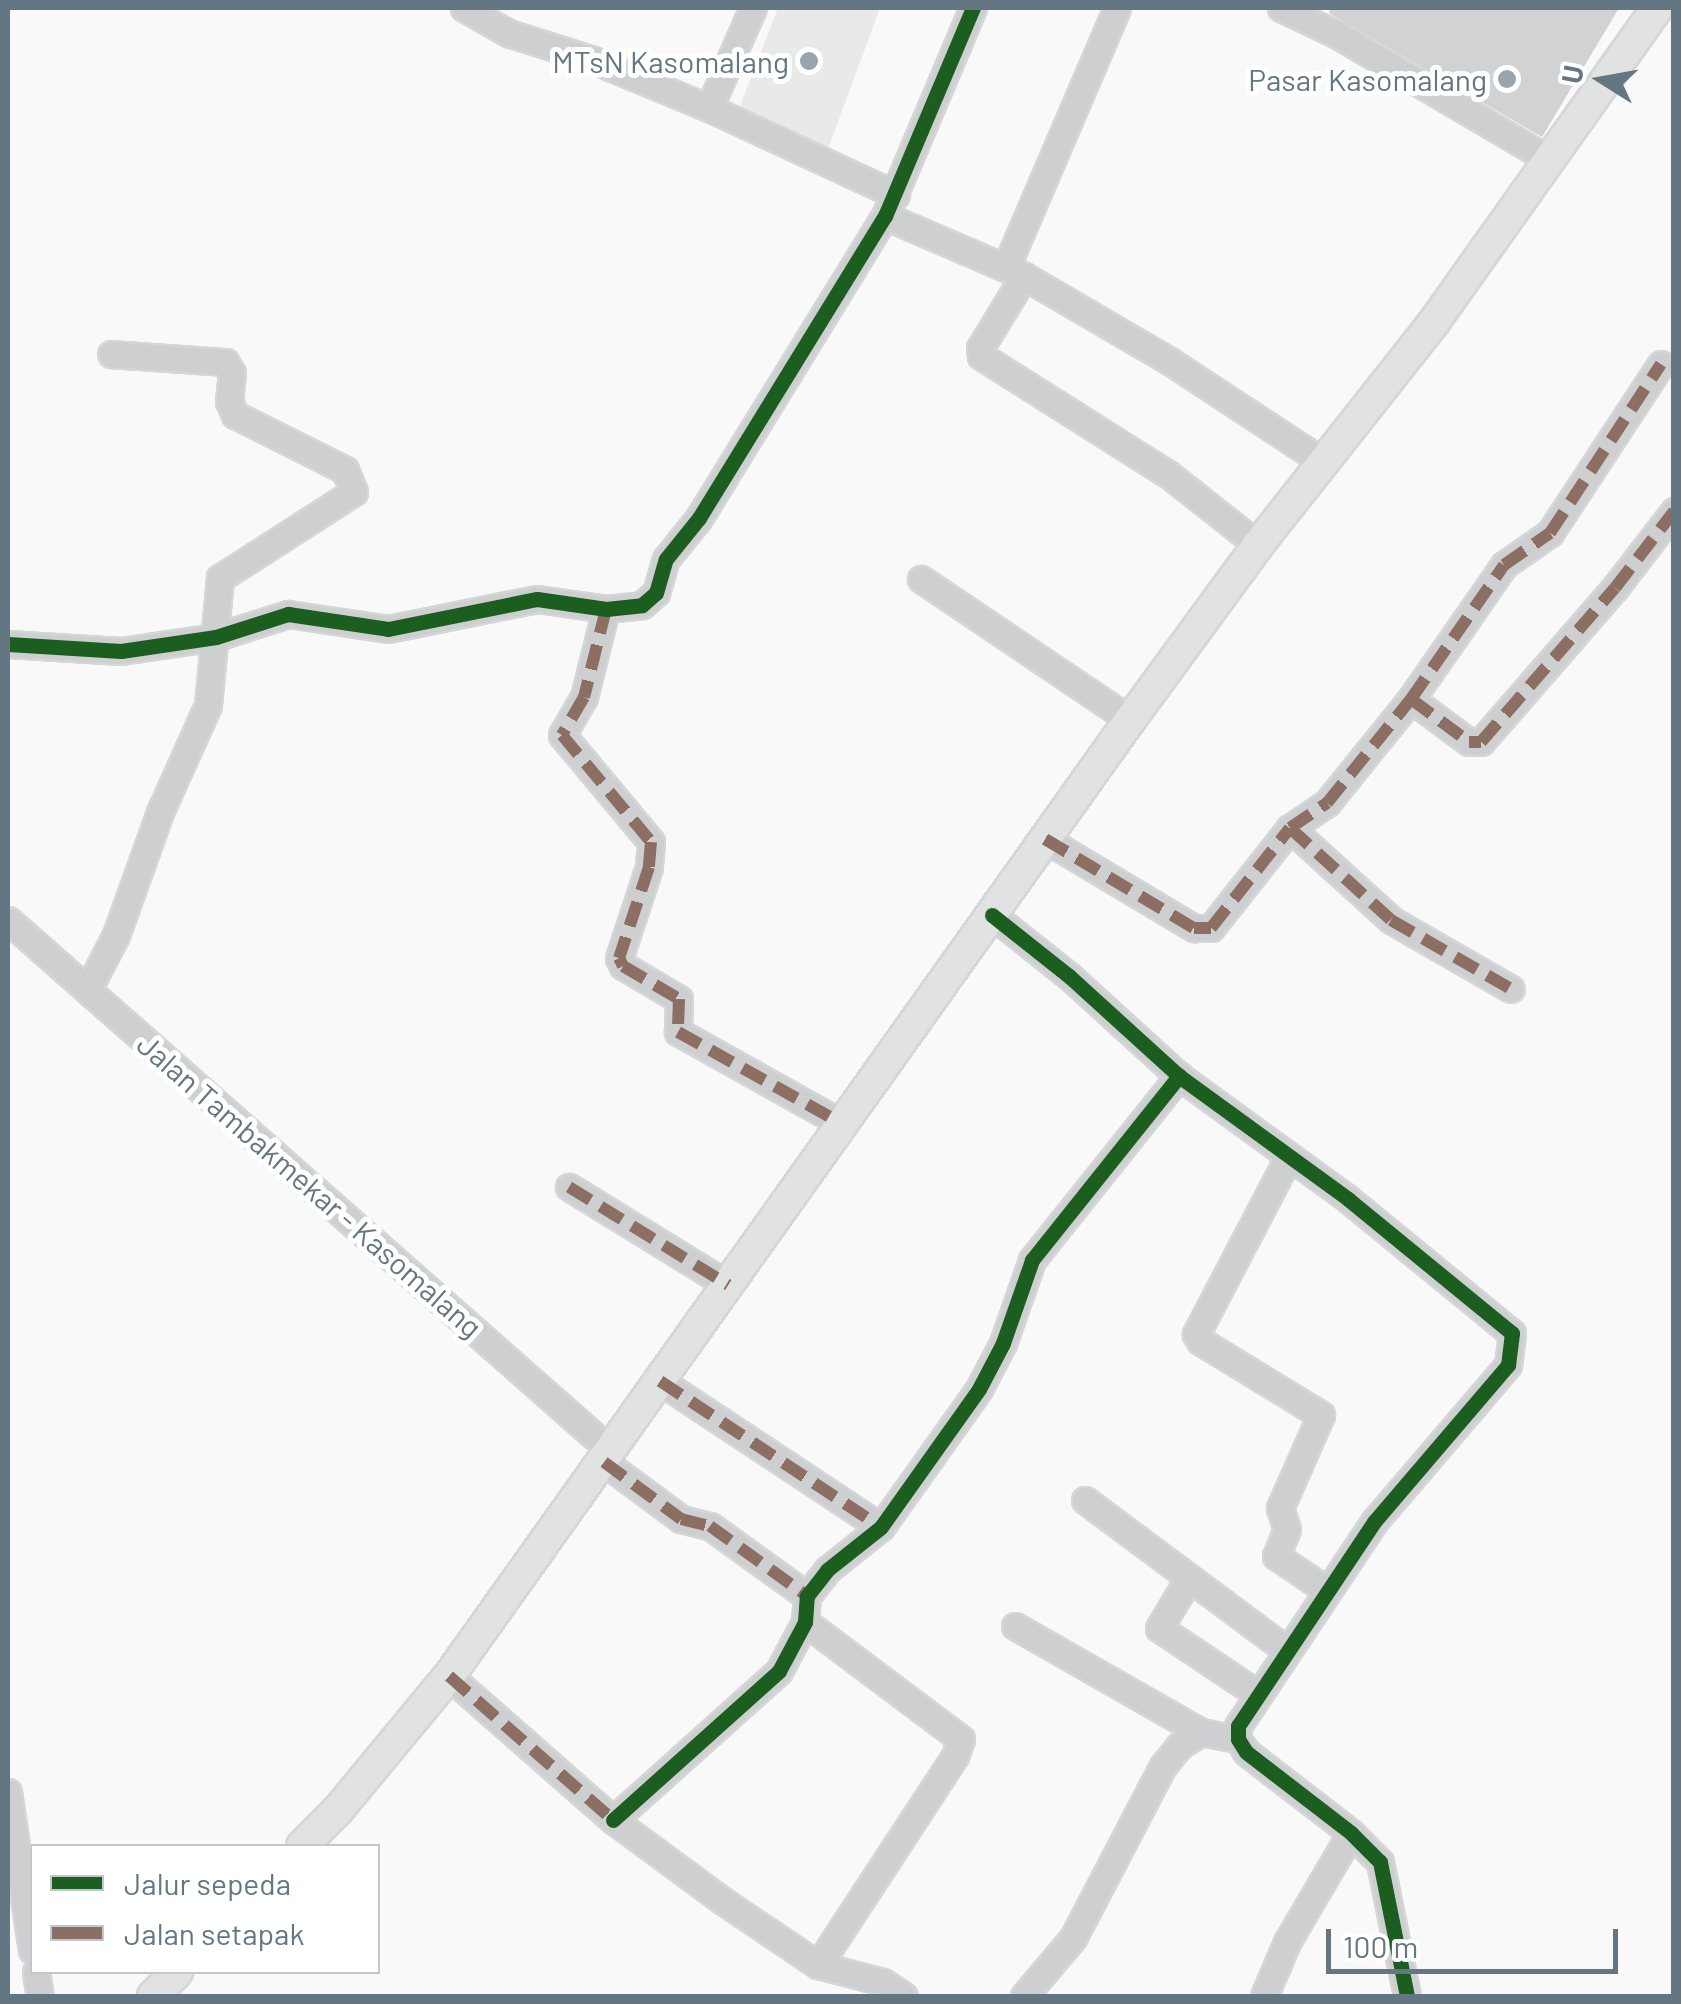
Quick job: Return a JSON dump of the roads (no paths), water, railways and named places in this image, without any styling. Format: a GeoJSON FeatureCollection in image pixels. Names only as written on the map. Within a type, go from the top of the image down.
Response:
{"type":"FeatureCollection","features":[{"type":"Feature","properties":{"kind":"main road"},"geometry":{"type":"LineString","coordinates":[[304,1844],[338,1810],[448,1676],[728,1285],[839,1122],[1130,720],[1322,461],[1434,322],[1657,8]]}},
{"type":"Feature","properties":{"kind":"main road"},"geometry":{"type":"LineString","coordinates":[[153,1996],[175,1974]]}},
{"type":"Feature","properties":{"kind":"street"},"geometry":{"type":"LineString","coordinates":[[464,8],[508,33],[593,60],[709,108],[1015,272],[1171,362],[1322,461]]}},
{"type":"Feature","properties":{"kind":"street"},"geometry":{"type":"LineString","coordinates":[[709,108],[753,8]]}},
{"type":"Feature","properties":{"kind":"street"},"geometry":{"type":"LineString","coordinates":[[8,644],[121,651],[216,637],[288,614],[388,629],[537,599],[606,610],[642,605],[656,594],[666,559],[699,518],[890,205],[973,8]]}},
{"type":"Feature","properties":{"kind":"street"},"geometry":{"type":"LineString","coordinates":[[1117,8],[1015,272],[980,348],[981,356],[1168,474],[1258,545]]}},
{"type":"Feature","properties":{"kind":"street"},"geometry":{"type":"LineString","coordinates":[[1282,8],[1336,34],[1548,159]]}},
{"type":"Feature","properties":{"kind":"street"},"geometry":{"type":"LineString","coordinates":[[88,990],[116,936],[176,772],[198,734],[208,705],[220,578],[354,492],[347,472],[236,415],[229,401],[232,374],[225,362],[111,354]]}},
{"type":"Feature","properties":{"kind":"street"},"geometry":{"type":"LineString","coordinates":[[1045,839],[1202,930],[1211,928],[1290,828],[1327,803],[1410,700],[1504,565],[1550,533],[1661,364]]}},
{"type":"Feature","properties":{"kind":"street"},"geometry":{"type":"LineString","coordinates":[[1410,700],[1469,742],[1481,742],[1616,588],[1674,512]]}},
{"type":"Feature","properties":{"kind":"street"},"geometry":{"type":"LineString","coordinates":[[922,579],[1130,720]]}},
{"type":"Feature","properties":{"kind":"street"},"geometry":{"type":"LineString","coordinates":[[606,610],[588,686],[562,734],[651,842],[649,867],[619,958],[623,966],[679,999],[678,1032],[839,1122]]}},
{"type":"Feature","properties":{"kind":"street"},"geometry":{"type":"LineString","coordinates":[[1290,828],[1391,920],[1511,989]]}},
{"type":"Feature","properties":{"kind":"street"},"geometry":{"type":"LineString","coordinates":[[992,915],[1069,976],[1179,1076],[1348,1198],[1506,1324],[1514,1344],[1508,1365],[1408,1479],[1325,1590],[1241,1716],[1238,1739]]}},
{"type":"Feature","properties":{"kind":"street","name":"Jalan Tambakmekar - Kasomalang"},"geometry":{"type":"LineString","coordinates":[[8,920],[607,1456],[681,1519],[710,1526],[961,1740],[955,1756],[818,1965]]}},
{"type":"Feature","properties":{"kind":"street"},"geometry":{"type":"LineString","coordinates":[[614,1820],[766,1684],[788,1656],[806,1610],[828,1570],[881,1527],[991,1369],[1032,1260],[1179,1076]]}},
{"type":"Feature","properties":{"kind":"street"},"geometry":{"type":"LineString","coordinates":[[1288,1158],[1196,1334],[1200,1341],[1322,1415],[1280,1508],[1287,1529],[1276,1556],[1325,1590]]}},
{"type":"Feature","properties":{"kind":"street"},"geometry":{"type":"LineString","coordinates":[[569,1187],[728,1285]]}},
{"type":"Feature","properties":{"kind":"street"},"geometry":{"type":"LineString","coordinates":[[660,1381],[881,1527]]}},
{"type":"Feature","properties":{"kind":"street"},"geometry":{"type":"LineString","coordinates":[[1085,1500],[1286,1649]]}},
{"type":"Feature","properties":{"kind":"street"},"geometry":{"type":"LineString","coordinates":[[1188,1580],[1159,1628],[1256,1693]]}},
{"type":"Feature","properties":{"kind":"street"},"geometry":{"type":"LineString","coordinates":[[1015,1626],[1201,1732],[1238,1739],[1254,1758],[1351,1833],[1380,1862],[1391,1933],[1407,1996]]}},
{"type":"Feature","properties":{"kind":"street"},"geometry":{"type":"LineString","coordinates":[[448,1676],[614,1820],[818,1965],[882,1982],[904,1996]]}},
{"type":"Feature","properties":{"kind":"street"},"geometry":{"type":"LineString","coordinates":[[1024,1996],[1074,1938],[1091,1910],[1163,1766],[1179,1746],[1201,1732]]}},
{"type":"Feature","properties":{"kind":"street"},"geometry":{"type":"LineString","coordinates":[[8,1792],[30,1937]]}},
{"type":"Feature","properties":{"kind":"street"},"geometry":{"type":"LineString","coordinates":[[1264,1996],[1287,1942],[1351,1833]]}},
{"type":"Feature","properties":{"kind":"place","name":"MTsN Kasomalang"},"geometry":{"type":"Point","coordinates":[809,61]}},
{"type":"Feature","properties":{"kind":"place","name":"Pasar Kasomalang"},"geometry":{"type":"Point","coordinates":[1507,79]}}]}
